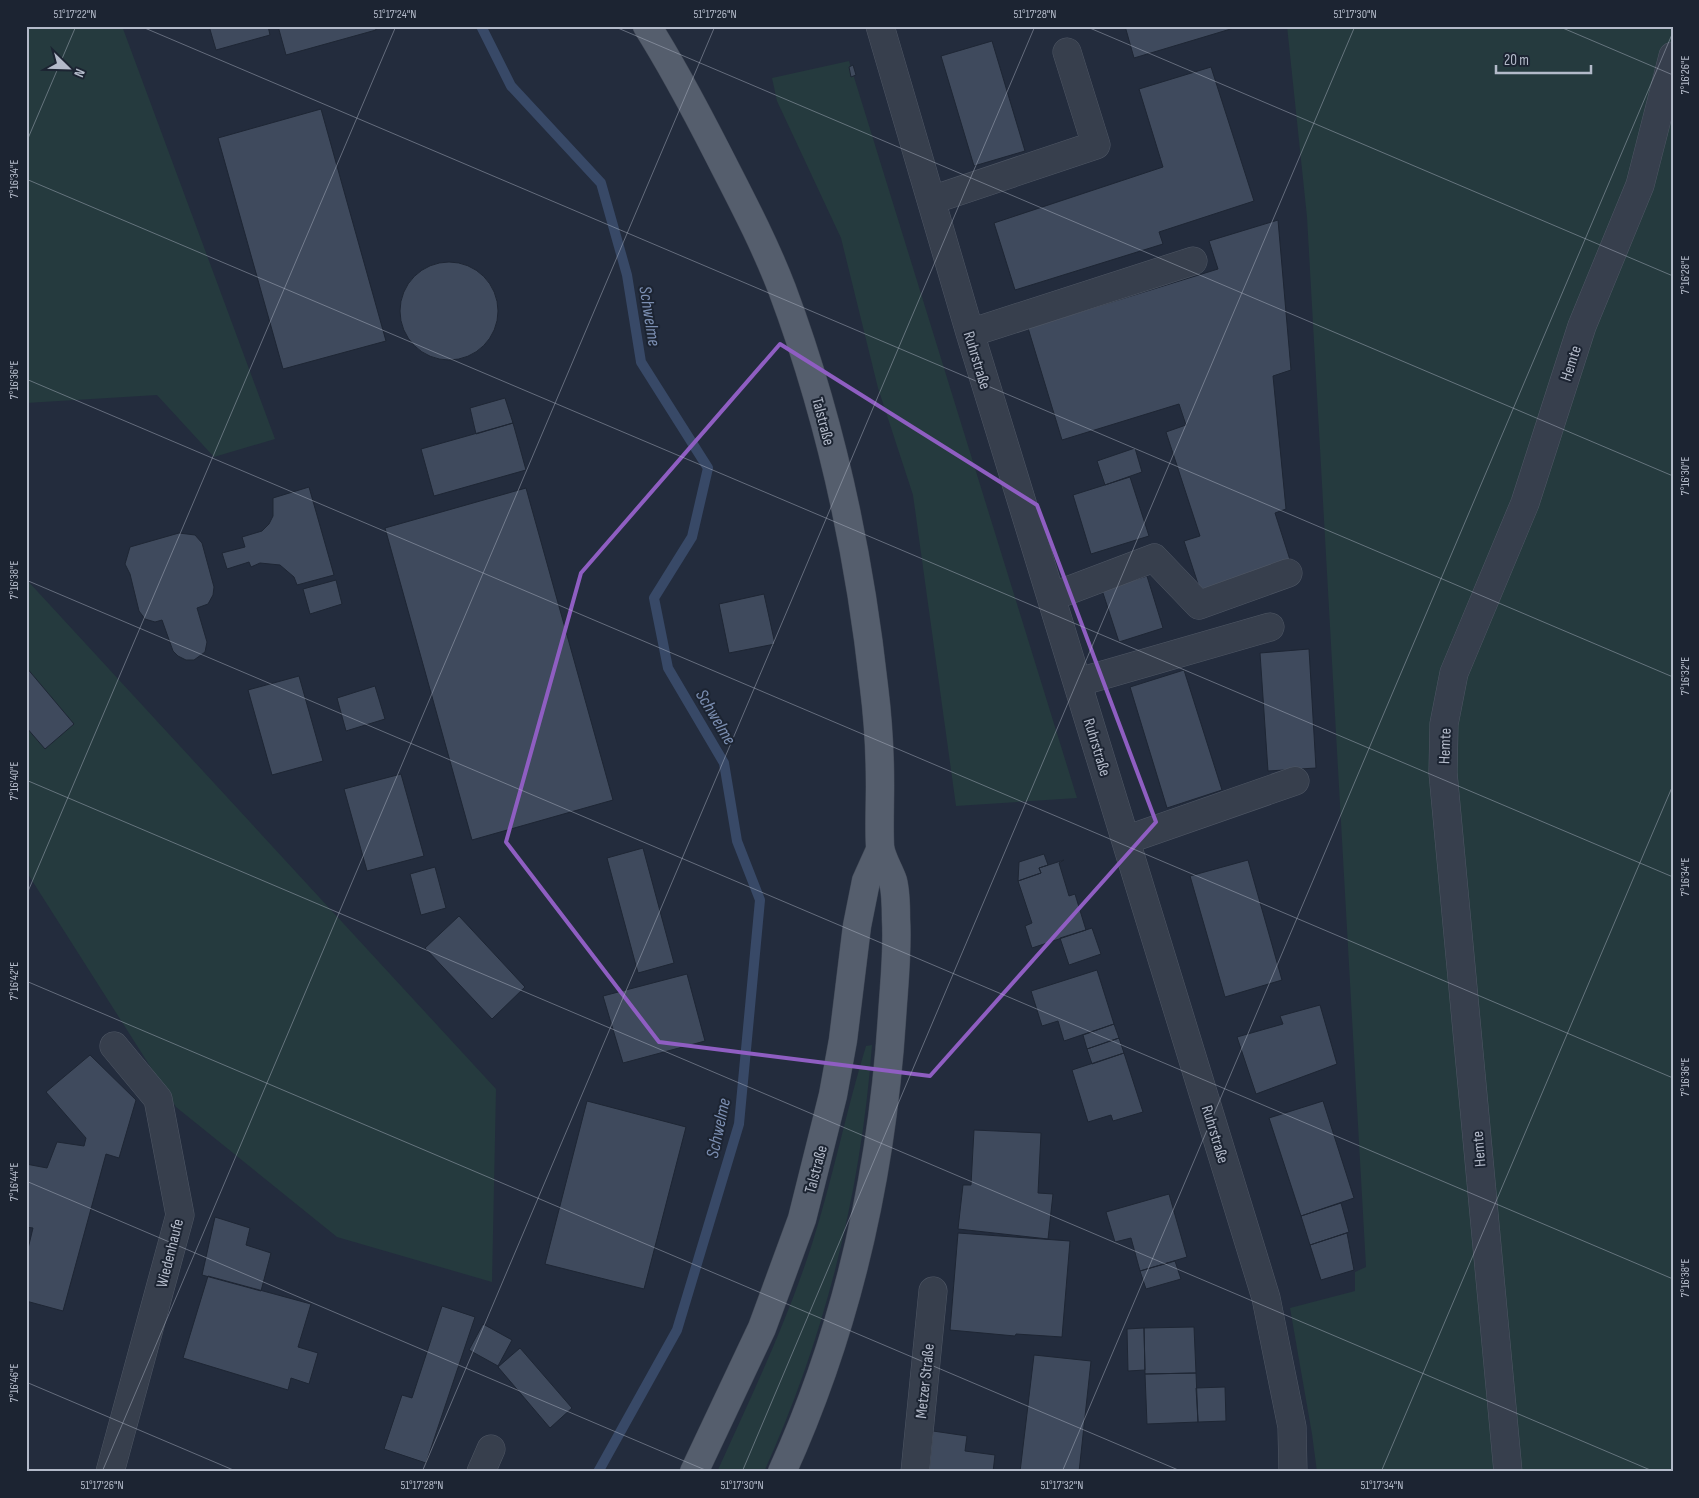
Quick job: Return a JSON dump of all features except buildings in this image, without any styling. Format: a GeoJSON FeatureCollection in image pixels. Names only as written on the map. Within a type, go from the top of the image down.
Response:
{"type":"FeatureCollection","features":[{"type":"Feature","properties":{"kind":"main road","name":"Talstraße"},"geometry":{"type":"LineString","coordinates":[[647,26],[673,66],[759,236],[781,287],[807,361],[827,430],[847,510],[863,594],[875,692],[880,778],[880,850],[893,883],[897,921],[891,1036],[872,1186],[860,1242],[834,1335],[810,1407],[782,1472]]}},
{"type":"Feature","properties":{"kind":"main road","name":"Talstraße"},"geometry":{"type":"LineString","coordinates":[[694,1472],[762,1328],[802,1219],[833,1095],[844,1030],[857,926],[866,881],[880,850]]}},
{"type":"Feature","properties":{"kind":"street","name":"Ruhrstraße"},"geometry":{"type":"LineString","coordinates":[[880,26],[970,333],[1079,682],[1266,1298],[1292,1427],[1293,1472]]}},
{"type":"Feature","properties":{"kind":"street"},"geometry":{"type":"LineString","coordinates":[[932,200],[1096,144],[1068,52]]}},
{"type":"Feature","properties":{"kind":"street","name":"Hemte"},"geometry":{"type":"LineString","coordinates":[[1508,1472],[1443,773],[1444,724],[1454,673],[1524,503],[1582,326],[1640,185],[1673,56]]}},
{"type":"Feature","properties":{"kind":"street"},"geometry":{"type":"LineString","coordinates":[[970,333],[1193,261]]}},
{"type":"Feature","properties":{"kind":"street"},"geometry":{"type":"LineString","coordinates":[[1051,596],[1154,558],[1199,605],[1288,573]]}},
{"type":"Feature","properties":{"kind":"street"},"geometry":{"type":"LineString","coordinates":[[1079,682],[1270,627]]}},
{"type":"Feature","properties":{"kind":"street"},"geometry":{"type":"LineString","coordinates":[[1126,840],[1295,781]]}},
{"type":"Feature","properties":{"kind":"street","name":"Wiedenhaufe"},"geometry":{"type":"LineString","coordinates":[[110,1472],[180,1215],[158,1099],[114,1046]]}},
{"type":"Feature","properties":{"kind":"street","name":"Metzer Straße"},"geometry":{"type":"LineString","coordinates":[[914,1472],[933,1291]]}},
{"type":"Feature","properties":{"kind":"highlighted area"},"geometry":{"type":"Polygon","coordinates":[[[780,344],[1037,505],[1156,822],[930,1076],[659,1042],[506,842],[581,573],[780,344]]]}},
{"type":"Feature","properties":{"kind":"green space"},"geometry":{"type":"Polygon","coordinates":[[[26,26],[122,26],[275,439],[214,457],[157,395],[26,403],[26,26]]]}},
{"type":"Feature","properties":{"kind":"green space"},"geometry":{"type":"Polygon","coordinates":[[[1287,26],[1673,26],[1673,1472],[1317,1472],[1290,1308],[1355,1291],[1355,1272],[1366,1267],[1307,217],[1287,26]]]}},
{"type":"Feature","properties":{"kind":"green space"},"geometry":{"type":"Polygon","coordinates":[[[849,61],[1077,798],[956,806],[913,495],[878,388],[841,238],[777,101],[772,78],[849,61]]]}},
{"type":"Feature","properties":{"kind":"green space"},"geometry":{"type":"Polygon","coordinates":[[[26,579],[496,1089],[492,1282],[337,1237],[176,1107],[26,871],[26,579]]]}},
{"type":"Feature","properties":{"kind":"green space"},"geometry":{"type":"Polygon","coordinates":[[[872,1045],[867,1100],[849,1210],[837,1263],[805,1369],[786,1421],[764,1472],[717,1472],[768,1359],[802,1273],[820,1219],[866,1046],[872,1045]]]}},
{"type":"Feature","properties":{"kind":"waterway","name":"Schwelme"},"geometry":{"type":"LineString","coordinates":[[481,26],[511,86],[601,183],[627,275],[641,362],[708,468],[692,537],[654,598],[668,668],[724,763],[737,841],[760,900],[739,1124],[677,1330],[598,1472]]}}]}
